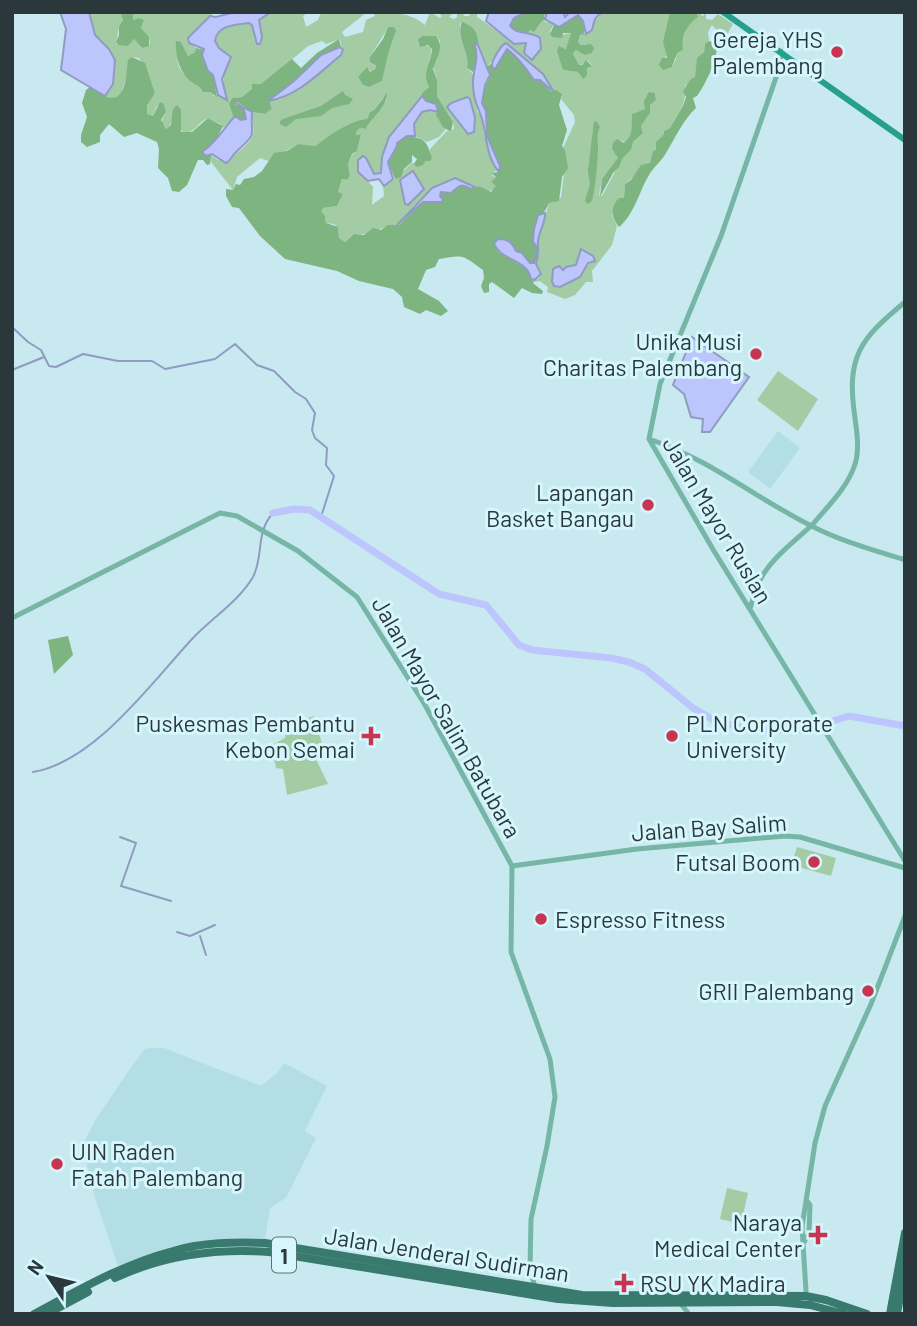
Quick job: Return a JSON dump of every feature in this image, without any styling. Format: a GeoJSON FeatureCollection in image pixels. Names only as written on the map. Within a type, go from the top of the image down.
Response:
{"type":"FeatureCollection","features":[{"type":"Feature","properties":{"kind":"highway"},"geometry":{"type":"LineString","coordinates":[[891,1313],[905,1233]]}},
{"type":"Feature","properties":{"kind":"highway","name":"Jalan Jenderal Sudirman"},"geometry":{"type":"LineString","coordinates":[[34,1314],[115,1272],[175,1250],[227,1243],[265,1243],[324,1257],[538,1293],[798,1304],[844,1314]]}},
{"type":"Feature","properties":{"kind":"highway","name":"Jalan Jenderal Sudirman"},"geometry":{"type":"LineString","coordinates":[[47,1314],[120,1276],[185,1254],[238,1250],[324,1257]]}},
{"type":"Feature","properties":{"kind":"highway"},"geometry":{"type":"LineString","coordinates":[[891,1313],[905,1269]]}},
{"type":"Feature","properties":{"kind":"highway","name":"Jalan Jenderal Sudirman"},"geometry":{"type":"LineString","coordinates":[[682,1299],[803,1294],[867,1314]]}},
{"type":"Feature","properties":{"kind":"highway"},"geometry":{"type":"LineString","coordinates":[[803,1294],[831,1299],[872,1314]]}},
{"type":"Feature","properties":{"kind":"main road"},"geometry":{"type":"LineString","coordinates":[[723,12],[905,140]]}},
{"type":"Feature","properties":{"kind":"street","name":"Jalan Mayor Ruslan"},"geometry":{"type":"LineString","coordinates":[[781,51],[780,66],[723,229],[660,384],[649,439],[823,730],[905,861]]}},
{"type":"Feature","properties":{"kind":"street"},"geometry":{"type":"LineString","coordinates":[[780,66],[791,58]]}},
{"type":"Feature","properties":{"kind":"street"},"geometry":{"type":"LineString","coordinates":[[750,608],[765,573],[839,493],[855,464],[858,437],[852,381],[857,354],[881,322],[905,302]]}},
{"type":"Feature","properties":{"kind":"street"},"geometry":{"type":"LineString","coordinates":[[649,439],[681,450],[831,534],[855,545],[905,560]]}},
{"type":"Feature","properties":{"kind":"street","name":"Jalan Mayor Salim Batubara"},"geometry":{"type":"LineString","coordinates":[[12,618],[217,513],[237,516],[298,551],[330,574],[366,608],[425,705],[512,866],[511,952],[550,1059],[555,1097],[533,1204],[530,1232],[530,1269],[538,1293]]}},
{"type":"Feature","properties":{"kind":"street","name":"Jalan Bay Salim"},"geometry":{"type":"LineString","coordinates":[[512,866],[637,849],[785,836],[800,837],[905,868]]}},
{"type":"Feature","properties":{"kind":"street"},"geometry":{"type":"LineString","coordinates":[[803,1294],[802,1236],[810,1205],[807,1201],[815,1143],[825,1106],[871,1004],[905,916]]}},
{"type":"Feature","properties":{"kind":"street"},"geometry":{"type":"LineString","coordinates":[[682,1299],[690,1308],[689,1314]]}},
{"type":"Feature","properties":{"kind":"shaded area"},"geometry":{"type":"Polygon","coordinates":[[[778,431],[800,448],[770,489],[748,472],[778,431]]]}},
{"type":"Feature","properties":{"kind":"shaded area"},"geometry":{"type":"Polygon","coordinates":[[[148,1048],[164,1048],[261,1086],[277,1073],[284,1063],[327,1086],[305,1131],[316,1138],[286,1198],[270,1208],[265,1239],[198,1241],[171,1247],[118,1266],[95,1198],[84,1142],[96,1119],[132,1066],[148,1048]]]}},
{"type":"Feature","properties":{"kind":"green space"},"geometry":{"type":"Polygon","coordinates":[[[89,12],[120,12],[123,21],[116,44],[128,46],[134,39],[142,48],[150,44],[149,37],[141,28],[144,20],[133,20],[133,12],[211,12],[212,15],[188,38],[189,43],[196,48],[195,52],[188,56],[181,42],[176,50],[178,63],[184,75],[203,92],[222,96],[225,100],[225,71],[230,62],[215,41],[216,36],[227,27],[249,23],[252,25],[255,40],[262,31],[259,20],[271,12],[309,12],[303,16],[306,27],[318,20],[321,12],[367,12],[342,32],[345,37],[363,32],[366,20],[375,16],[373,12],[408,16],[425,25],[430,12],[440,18],[442,16],[437,12],[454,12],[449,17],[454,19],[457,12],[469,16],[471,12],[477,12],[477,17],[500,33],[526,43],[524,53],[532,60],[541,49],[534,34],[528,33],[530,30],[534,32],[542,21],[555,23],[550,31],[552,37],[571,33],[567,49],[557,47],[563,70],[581,75],[587,75],[587,68],[592,65],[587,60],[579,66],[573,54],[576,50],[588,53],[593,51],[587,44],[581,45],[578,42],[580,35],[586,33],[602,13],[670,12],[663,41],[668,67],[672,67],[686,29],[698,17],[697,12],[703,16],[706,12],[706,19],[712,20],[718,14],[733,24],[718,50],[715,42],[719,33],[712,25],[708,32],[709,41],[697,61],[695,78],[685,86],[685,98],[679,112],[670,128],[664,131],[656,142],[656,150],[650,163],[625,184],[624,198],[612,215],[617,226],[612,245],[592,271],[593,282],[586,282],[575,295],[565,299],[547,292],[548,287],[531,279],[538,279],[541,274],[536,264],[538,241],[549,203],[561,198],[566,158],[563,148],[575,122],[574,115],[561,99],[562,95],[554,91],[543,74],[506,43],[486,67],[475,31],[462,21],[460,24],[467,68],[473,74],[477,111],[482,118],[484,135],[497,171],[493,172],[492,176],[496,177],[492,183],[496,185],[495,189],[487,192],[480,186],[475,187],[455,178],[446,181],[430,191],[397,225],[365,234],[354,234],[345,242],[339,238],[338,228],[334,224],[326,223],[325,216],[320,211],[337,206],[343,194],[338,192],[342,179],[347,180],[350,176],[348,164],[357,151],[361,134],[356,135],[356,132],[360,128],[366,129],[387,99],[383,97],[367,119],[348,125],[316,146],[298,144],[268,161],[260,158],[237,177],[233,190],[211,162],[210,154],[218,160],[229,162],[253,135],[252,112],[265,114],[272,109],[269,101],[282,98],[306,84],[343,53],[340,39],[308,46],[269,79],[242,97],[232,98],[229,104],[235,116],[223,128],[221,124],[208,118],[185,134],[179,128],[181,110],[173,113],[173,120],[167,129],[161,123],[166,112],[164,104],[157,106],[153,116],[146,114],[146,105],[155,93],[147,70],[139,58],[132,57],[121,94],[113,98],[105,96],[113,84],[115,60],[109,49],[95,35],[89,12]],[[389,26],[370,57],[370,62],[376,67],[358,77],[363,85],[369,87],[382,81],[389,51],[389,26]],[[422,36],[418,43],[431,47],[426,72],[429,87],[389,137],[382,157],[381,173],[374,174],[366,158],[362,156],[358,160],[357,169],[373,187],[372,205],[384,196],[383,185],[395,179],[412,163],[424,164],[424,161],[430,161],[430,149],[447,131],[451,132],[454,128],[437,96],[433,65],[437,60],[440,41],[436,36],[422,36]],[[655,93],[646,99],[645,109],[632,114],[630,135],[626,143],[620,140],[613,151],[618,159],[602,179],[599,195],[602,196],[622,159],[631,150],[633,142],[643,133],[641,126],[650,113],[650,105],[656,100],[655,93]],[[467,97],[451,103],[449,111],[466,133],[475,131],[475,118],[467,97]],[[583,249],[576,265],[563,270],[559,266],[553,269],[552,281],[558,288],[595,261],[593,256],[583,249]]]}},
{"type":"Feature","properties":{"kind":"green space"},"geometry":{"type":"Polygon","coordinates":[[[120,12],[133,12],[133,20],[144,20],[141,28],[149,37],[149,46],[142,48],[134,39],[128,46],[118,45],[116,42],[119,27],[123,20],[120,12]]]}},
{"type":"Feature","properties":{"kind":"green space"},"geometry":{"type":"Polygon","coordinates":[[[527,12],[547,12],[544,16],[547,20],[542,21],[534,32],[512,29],[510,26],[514,18],[527,12]]]}},
{"type":"Feature","properties":{"kind":"green space"},"geometry":{"type":"Polygon","coordinates":[[[670,12],[697,12],[698,17],[686,31],[683,50],[677,53],[672,67],[663,70],[659,65],[662,58],[667,58],[663,41],[670,12]]]}},
{"type":"Feature","properties":{"kind":"green space"},"geometry":{"type":"Polygon","coordinates":[[[577,15],[583,20],[585,28],[578,42],[581,45],[591,44],[594,48],[592,53],[585,55],[576,50],[573,54],[579,65],[586,60],[592,66],[587,68],[587,75],[583,79],[578,72],[563,70],[557,51],[558,46],[566,49],[571,33],[563,33],[562,38],[552,37],[550,34],[555,23],[559,27],[577,15]]]}},
{"type":"Feature","properties":{"kind":"green space"},"geometry":{"type":"Polygon","coordinates":[[[462,21],[474,29],[479,43],[474,46],[476,64],[473,72],[467,68],[461,33],[462,21]]]}},
{"type":"Feature","properties":{"kind":"green space"},"geometry":{"type":"Polygon","coordinates":[[[388,27],[394,27],[396,31],[382,81],[369,87],[363,85],[358,77],[367,67],[370,72],[375,69],[370,57],[388,27]]]}},
{"type":"Feature","properties":{"kind":"green space"},"geometry":{"type":"Polygon","coordinates":[[[422,36],[436,36],[439,40],[439,53],[433,69],[437,80],[437,96],[453,122],[451,132],[443,127],[436,115],[436,104],[426,101],[422,96],[429,87],[426,73],[432,49],[428,45],[420,47],[418,40],[422,36]]]}},
{"type":"Feature","properties":{"kind":"green space"},"geometry":{"type":"Polygon","coordinates":[[[339,39],[341,47],[321,55],[269,100],[272,109],[265,114],[252,112],[237,102],[234,104],[243,108],[246,118],[241,120],[233,115],[229,104],[232,98],[242,97],[252,89],[252,84],[261,84],[292,59],[301,68],[317,53],[339,39]]]}},
{"type":"Feature","properties":{"kind":"green space"},"geometry":{"type":"Polygon","coordinates":[[[176,41],[181,42],[188,56],[195,52],[196,48],[204,50],[202,55],[208,71],[213,75],[217,97],[210,92],[203,92],[183,72],[178,62],[176,41]]]}},
{"type":"Feature","properties":{"kind":"green space"},"geometry":{"type":"Polygon","coordinates":[[[709,41],[716,43],[716,55],[704,85],[693,98],[696,108],[651,172],[632,210],[619,227],[613,216],[614,205],[619,198],[624,198],[625,184],[641,165],[650,163],[653,151],[656,150],[656,142],[664,131],[670,128],[683,104],[686,97],[683,91],[695,77],[697,58],[704,52],[705,44],[709,41]]]}},
{"type":"Feature","properties":{"kind":"green space"},"geometry":{"type":"Polygon","coordinates":[[[507,49],[522,63],[534,80],[540,80],[552,92],[556,90],[562,94],[559,105],[567,130],[562,146],[568,168],[562,177],[559,201],[549,203],[537,224],[534,236],[538,248],[535,262],[530,263],[515,250],[498,252],[527,269],[534,284],[543,291],[542,294],[522,288],[514,298],[492,282],[489,284],[489,292],[484,293],[481,286],[483,270],[462,257],[439,259],[435,267],[426,270],[418,289],[439,301],[448,311],[441,316],[426,310],[420,314],[404,307],[402,297],[393,289],[359,281],[337,271],[285,259],[260,236],[239,208],[232,207],[226,196],[226,189],[233,190],[236,184],[240,185],[244,179],[254,177],[262,171],[274,153],[287,151],[298,144],[316,146],[348,125],[367,119],[387,93],[385,103],[366,129],[360,128],[356,132],[356,135],[361,134],[357,151],[352,154],[348,164],[350,176],[347,180],[342,179],[338,192],[343,194],[337,206],[323,208],[321,211],[326,223],[338,227],[339,238],[345,242],[354,234],[364,235],[373,228],[381,230],[388,225],[399,225],[423,202],[432,203],[441,197],[441,192],[451,193],[460,186],[471,189],[479,186],[491,192],[496,186],[491,182],[496,177],[491,173],[499,172],[499,161],[487,136],[486,111],[482,100],[490,77],[486,67],[491,64],[495,68],[507,49]]]}},
{"type":"Feature","properties":{"kind":"green space"},"geometry":{"type":"Polygon","coordinates":[[[132,57],[145,63],[155,93],[147,105],[147,114],[153,116],[160,102],[164,104],[166,112],[161,120],[166,129],[171,125],[173,109],[177,105],[181,110],[181,132],[192,132],[208,118],[223,126],[215,142],[204,150],[211,155],[210,164],[198,160],[187,185],[179,192],[172,191],[168,178],[158,168],[157,142],[137,133],[124,137],[109,124],[100,135],[100,142],[87,147],[81,142],[87,117],[82,103],[86,90],[90,87],[105,96],[118,96],[126,79],[128,60],[132,57]]]}},
{"type":"Feature","properties":{"kind":"green space"},"geometry":{"type":"Polygon","coordinates":[[[343,91],[353,99],[349,104],[332,108],[321,116],[296,119],[286,127],[280,124],[283,119],[321,106],[343,91]]]}},
{"type":"Feature","properties":{"kind":"green space"},"geometry":{"type":"Polygon","coordinates":[[[649,92],[655,93],[656,100],[650,105],[650,113],[641,126],[643,133],[633,142],[631,150],[622,159],[600,197],[602,179],[618,158],[612,149],[613,143],[617,139],[624,143],[627,140],[631,133],[632,114],[645,109],[644,101],[649,92]]]}},
{"type":"Feature","properties":{"kind":"green space"},"geometry":{"type":"Polygon","coordinates":[[[422,112],[437,112],[446,129],[439,137],[427,142],[415,136],[415,120],[422,112]]]}},
{"type":"Feature","properties":{"kind":"green space"},"geometry":{"type":"Polygon","coordinates":[[[594,121],[600,127],[598,156],[592,201],[588,204],[585,201],[590,184],[588,171],[594,121]]]}},
{"type":"Feature","properties":{"kind":"green space"},"geometry":{"type":"Polygon","coordinates":[[[407,136],[424,141],[432,158],[417,167],[414,164],[417,159],[412,155],[412,162],[404,169],[401,177],[395,179],[388,162],[399,140],[407,136]]]}},
{"type":"Feature","properties":{"kind":"green space"},"geometry":{"type":"Polygon","coordinates":[[[778,371],[818,399],[798,431],[757,400],[778,371]]]}},
{"type":"Feature","properties":{"kind":"green space"},"geometry":{"type":"Polygon","coordinates":[[[68,636],[73,655],[54,674],[48,640],[68,636]]]}},
{"type":"Feature","properties":{"kind":"green space"},"geometry":{"type":"Polygon","coordinates":[[[314,716],[323,747],[313,753],[328,784],[287,795],[283,769],[276,768],[274,758],[279,754],[274,744],[285,738],[286,725],[314,716]]]}},
{"type":"Feature","properties":{"kind":"green space","name":"Futsal Boom"},"geometry":{"type":"Polygon","coordinates":[[[797,847],[836,858],[831,876],[791,865],[797,847]]]}},
{"type":"Feature","properties":{"kind":"green space"},"geometry":{"type":"Polygon","coordinates":[[[727,1188],[748,1193],[741,1224],[720,1219],[727,1188]]]}},
{"type":"Feature","properties":{"kind":"water"},"geometry":{"type":"Polygon","coordinates":[[[60,12],[89,12],[95,35],[109,49],[115,60],[113,84],[105,96],[61,70],[66,29],[60,12]]]}},
{"type":"Feature","properties":{"kind":"water"},"geometry":{"type":"Polygon","coordinates":[[[235,12],[271,12],[259,20],[262,37],[260,44],[257,44],[249,23],[227,27],[216,36],[215,41],[219,48],[231,57],[222,79],[227,100],[218,95],[213,75],[208,71],[202,55],[204,49],[189,43],[188,38],[210,16],[235,12]]]}},
{"type":"Feature","properties":{"kind":"water"},"geometry":{"type":"Polygon","coordinates":[[[489,12],[527,12],[514,18],[510,26],[516,31],[540,38],[541,49],[532,60],[524,53],[526,43],[514,44],[486,21],[489,12]]]}},
{"type":"Feature","properties":{"kind":"water"},"geometry":{"type":"Polygon","coordinates":[[[547,12],[563,12],[565,17],[570,12],[604,12],[596,17],[592,30],[586,34],[583,21],[578,15],[559,27],[545,19],[547,12]]]}},
{"type":"Feature","properties":{"kind":"water"},"geometry":{"type":"Polygon","coordinates":[[[506,43],[543,74],[554,92],[540,80],[534,80],[522,63],[507,49],[495,69],[492,67],[497,54],[506,43]]]}},
{"type":"Feature","properties":{"kind":"water"},"geometry":{"type":"Polygon","coordinates":[[[474,44],[478,45],[490,75],[482,103],[486,111],[487,136],[500,166],[499,172],[489,153],[475,98],[474,44]]]}},
{"type":"Feature","properties":{"kind":"water"},"geometry":{"type":"Polygon","coordinates":[[[340,47],[343,50],[341,55],[308,83],[289,94],[268,101],[321,55],[340,47]]]}},
{"type":"Feature","properties":{"kind":"water"},"geometry":{"type":"Polygon","coordinates":[[[422,96],[426,101],[436,104],[438,112],[422,112],[414,124],[415,136],[407,136],[397,143],[388,162],[393,179],[384,186],[379,179],[368,181],[358,172],[358,160],[363,156],[374,174],[381,173],[382,157],[389,137],[422,96]]]}},
{"type":"Feature","properties":{"kind":"water"},"geometry":{"type":"Polygon","coordinates":[[[467,97],[475,118],[474,132],[468,134],[447,107],[467,97]]]}},
{"type":"Feature","properties":{"kind":"water"},"geometry":{"type":"Polygon","coordinates":[[[234,102],[252,112],[252,134],[226,163],[212,154],[206,156],[202,152],[216,140],[235,116],[241,120],[246,119],[244,110],[234,102]]]}},
{"type":"Feature","properties":{"kind":"water"},"geometry":{"type":"Polygon","coordinates":[[[413,171],[424,189],[408,205],[405,204],[400,180],[413,171]]]}},
{"type":"Feature","properties":{"kind":"water"},"geometry":{"type":"Polygon","coordinates":[[[455,178],[475,187],[471,189],[461,186],[451,193],[441,192],[441,202],[423,202],[397,225],[432,188],[455,178]]]}},
{"type":"Feature","properties":{"kind":"water"},"geometry":{"type":"Polygon","coordinates":[[[545,213],[536,264],[541,274],[534,280],[525,267],[502,254],[494,243],[498,239],[507,240],[530,263],[534,263],[538,248],[533,242],[534,229],[538,215],[545,213]]]}},
{"type":"Feature","properties":{"kind":"water"},"geometry":{"type":"Polygon","coordinates":[[[581,249],[593,256],[595,261],[588,263],[580,277],[560,287],[554,286],[553,269],[559,266],[563,270],[576,265],[581,249]]]}},
{"type":"Feature","properties":{"kind":"water"},"geometry":{"type":"Polygon","coordinates":[[[692,337],[749,377],[710,432],[702,432],[703,419],[691,417],[684,394],[673,385],[692,337]]]}},
{"type":"Feature","properties":{"kind":"waterway"},"geometry":{"type":"LineString","coordinates":[[12,327],[41,350],[49,366],[56,367],[83,354],[118,361],[152,361],[165,369],[215,359],[235,344],[257,365],[274,371],[306,399],[315,413],[312,430],[315,438],[327,448],[326,465],[334,476],[321,517]]}},
{"type":"Feature","properties":{"kind":"waterway"},"geometry":{"type":"LineString","coordinates":[[12,370],[44,357]]}},
{"type":"Feature","properties":{"kind":"waterway"},"geometry":{"type":"LineString","coordinates":[[273,513],[294,509],[310,510],[439,594],[486,605],[519,645],[532,650],[629,662],[645,669],[693,708],[717,722],[754,730],[804,730],[849,716],[905,726]]}},
{"type":"Feature","properties":{"kind":"waterway"},"geometry":{"type":"LineString","coordinates":[[33,772],[56,765],[100,737],[141,697],[193,638],[233,602],[253,577],[264,528],[273,513]]}},
{"type":"Feature","properties":{"kind":"waterway"},"geometry":{"type":"LineString","coordinates":[[120,837],[136,843],[121,886],[171,901]]}},
{"type":"Feature","properties":{"kind":"waterway"},"geometry":{"type":"LineString","coordinates":[[177,932],[190,936],[215,925]]}},
{"type":"Feature","properties":{"kind":"waterway"},"geometry":{"type":"LineString","coordinates":[[200,936],[206,955]]}},
{"type":"Feature","properties":{"kind":"place","name":"Gereja YHS Palembang"},"geometry":{"type":"Point","coordinates":[837,52]}},
{"type":"Feature","properties":{"kind":"place","name":"Unika Musi Charitas Palembang"},"geometry":{"type":"Point","coordinates":[756,354]}},
{"type":"Feature","properties":{"kind":"place","name":"Lapangan Basket Bangau"},"geometry":{"type":"Point","coordinates":[648,505]}},
{"type":"Feature","properties":{"kind":"place","name":"Puskesmas Pembantu Kebon Semai"},"geometry":{"type":"Point","coordinates":[371,736]}},
{"type":"Feature","properties":{"kind":"place","name":"PLN Corporate University"},"geometry":{"type":"Point","coordinates":[672,736]}},
{"type":"Feature","properties":{"kind":"place","name":"Futsal Boom"},"geometry":{"type":"Point","coordinates":[814,862]}},
{"type":"Feature","properties":{"kind":"place","name":"Espresso Fitness"},"geometry":{"type":"Point","coordinates":[541,919]}},
{"type":"Feature","properties":{"kind":"place","name":"GRII Palembang"},"geometry":{"type":"Point","coordinates":[868,991]}},
{"type":"Feature","properties":{"kind":"place","name":"UIN Raden Fatah Palembang"},"geometry":{"type":"Point","coordinates":[57,1164]}},
{"type":"Feature","properties":{"kind":"place","name":"Naraya Medical Center"},"geometry":{"type":"Point","coordinates":[818,1235]}},
{"type":"Feature","properties":{"kind":"place","name":"RSU YK Madira"},"geometry":{"type":"Point","coordinates":[624,1283]}}]}
